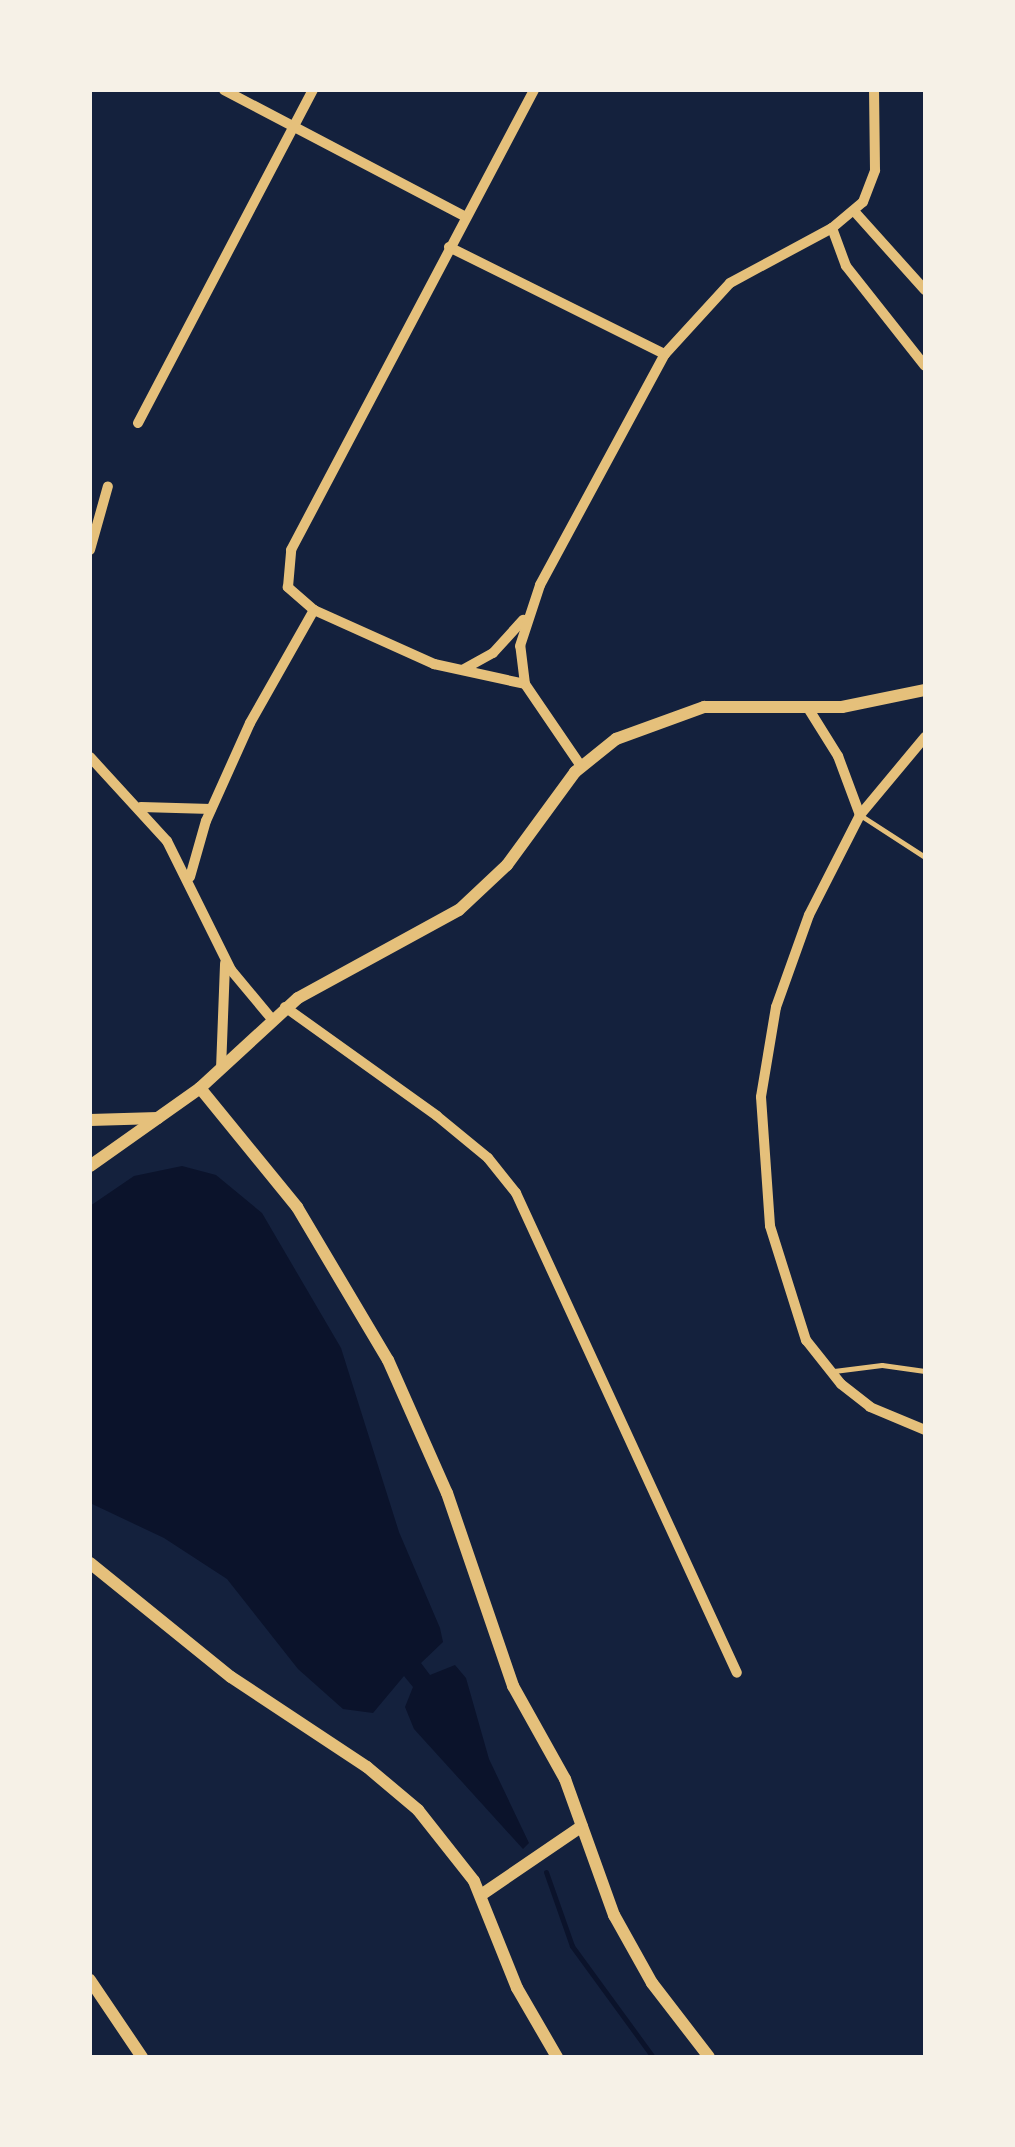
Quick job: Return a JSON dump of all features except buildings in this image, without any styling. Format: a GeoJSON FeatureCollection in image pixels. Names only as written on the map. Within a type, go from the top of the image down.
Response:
{"type":"FeatureCollection","features":[{"type":"Feature","properties":{"kind":"street"},"geometry":{"type":"LineString","coordinates":[[224,90],[466,217]]}},
{"type":"Feature","properties":{"kind":"street"},"geometry":{"type":"LineString","coordinates":[[138,424],[313,90]]}},
{"type":"Feature","properties":{"kind":"street"},"geometry":{"type":"LineString","coordinates":[[524,684],[434,664],[314,610],[288,588],[290,550],[534,90]]}},
{"type":"Feature","properties":{"kind":"street"},"geometry":{"type":"LineString","coordinates":[[462,669],[501,647],[530,611],[664,354],[730,282],[832,228],[854,211],[876,170],[874,90]]}},
{"type":"Feature","properties":{"kind":"street"},"geometry":{"type":"LineString","coordinates":[[854,211],[925,290]]}},
{"type":"Feature","properties":{"kind":"street"},"geometry":{"type":"LineString","coordinates":[[832,228],[846,266],[925,366]]}},
{"type":"Feature","properties":{"kind":"street"},"geometry":{"type":"LineString","coordinates":[[449,247],[664,354]]}},
{"type":"Feature","properties":{"kind":"street"},"geometry":{"type":"LineString","coordinates":[[90,550],[108,486]]}},
{"type":"Feature","properties":{"kind":"street"},"geometry":{"type":"LineString","coordinates":[[190,877],[211,809],[314,610]]}},
{"type":"Feature","properties":{"kind":"street"},"geometry":{"type":"LineString","coordinates":[[530,611],[520,646],[524,684],[582,766]]}},
{"type":"Feature","properties":{"kind":"street"},"geometry":{"type":"LineString","coordinates":[[90,1165],[200,1088],[284,1007],[458,910],[507,866],[582,766],[626,734],[693,709],[749,704],[808,708],[925,690]]}},
{"type":"Feature","properties":{"kind":"street"},"geometry":{"type":"LineString","coordinates":[[808,708],[838,756],[860,815]]}},
{"type":"Feature","properties":{"kind":"street"},"geometry":{"type":"LineString","coordinates":[[925,737],[860,815],[809,915],[776,1006],[761,1096],[778,1268],[806,1340],[831,1371],[870,1407],[925,1430]]}},
{"type":"Feature","properties":{"kind":"street"},"geometry":{"type":"LineString","coordinates":[[90,757],[141,806],[190,877],[224,957],[271,1018]]}},
{"type":"Feature","properties":{"kind":"street"},"geometry":{"type":"LineString","coordinates":[[141,806],[211,809]]}},
{"type":"Feature","properties":{"kind":"street"},"geometry":{"type":"LineString","coordinates":[[221,1069],[228,1008],[224,957]]}},
{"type":"Feature","properties":{"kind":"street"},"geometry":{"type":"LineString","coordinates":[[284,1007],[437,1116],[488,1158],[516,1193],[737,1672]]}},
{"type":"Feature","properties":{"kind":"street"},"geometry":{"type":"LineString","coordinates":[[200,1088],[297,1207],[388,1360],[457,1519],[513,1686],[565,1779],[632,1950],[709,2057]]}},
{"type":"Feature","properties":{"kind":"street"},"geometry":{"type":"LineString","coordinates":[[90,1120],[160,1118]]}},
{"type":"Feature","properties":{"kind":"street"},"geometry":{"type":"LineString","coordinates":[[90,1563],[232,1677],[391,1784],[442,1836],[481,1895],[517,1988],[557,2057]]}},
{"type":"Feature","properties":{"kind":"street"},"geometry":{"type":"LineString","coordinates":[[481,1895],[582,1826]]}},
{"type":"Feature","properties":{"kind":"street"},"geometry":{"type":"LineString","coordinates":[[90,1980],[142,2057]]}},
{"type":"Feature","properties":{"kind":"lane"},"geometry":{"type":"LineString","coordinates":[[860,815],[925,856]]}},
{"type":"Feature","properties":{"kind":"lane"},"geometry":{"type":"LineString","coordinates":[[831,1371],[882,1365],[925,1371]]}},
{"type":"Feature","properties":{"kind":"water"},"geometry":{"type":"Polygon","coordinates":[[[182,1166],[216,1175],[262,1213],[341,1348],[399,1532],[440,1628],[443,1642],[421,1663],[430,1675],[455,1665],[466,1678],[489,1759],[529,1843],[523,1849],[414,1729],[405,1707],[413,1687],[404,1676],[373,1713],[343,1709],[298,1669],[227,1579],[164,1538],[90,1503],[90,1206],[134,1176],[182,1166]]]}},
{"type":"Feature","properties":{"kind":"waterway"},"geometry":{"type":"LineString","coordinates":[[546,1872],[572,1946],[653,2057]]}}]}
